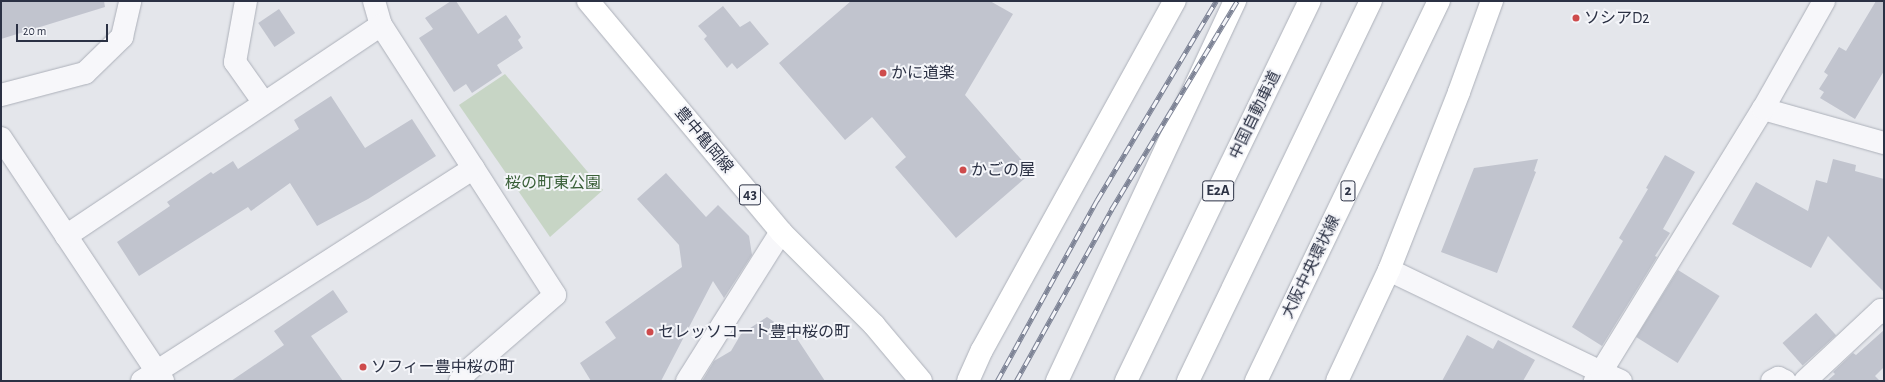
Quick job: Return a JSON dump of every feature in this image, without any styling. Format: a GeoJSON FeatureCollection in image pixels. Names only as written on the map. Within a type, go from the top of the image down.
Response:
{"type":"FeatureCollection","features":[{"type":"Feature","properties":{"kind":"main road","name":"豊中亀岡線"},"geometry":{"type":"LineString","coordinates":[[588,1],[781,232],[874,325],[921,381]]}},
{"type":"Feature","properties":{"kind":"main road"},"geometry":{"type":"LineString","coordinates":[[968,381],[982,350],[1175,1]]}},
{"type":"Feature","properties":{"kind":"main road"},"geometry":{"type":"LineString","coordinates":[[1057,381],[1235,1]]}},
{"type":"Feature","properties":{"kind":"main road","name":"中国自動車道"},"geometry":{"type":"LineString","coordinates":[[1126,381],[1310,1]]}},
{"type":"Feature","properties":{"kind":"main road"},"geometry":{"type":"LineString","coordinates":[[1188,381],[1371,1]]}},
{"type":"Feature","properties":{"kind":"main road","name":"大阪中央環状線"},"geometry":{"type":"LineString","coordinates":[[1256,381],[1439,1]]}},
{"type":"Feature","properties":{"kind":"main road"},"geometry":{"type":"LineString","coordinates":[[1338,381],[1389,270],[1459,92],[1492,1]]}},
{"type":"Feature","properties":{"kind":"street"},"geometry":{"type":"LineString","coordinates":[[1,95],[85,73],[122,37],[130,1]]}},
{"type":"Feature","properties":{"kind":"street"},"geometry":{"type":"LineString","coordinates":[[246,1],[235,62],[264,103]]}},
{"type":"Feature","properties":{"kind":"street"},"geometry":{"type":"LineString","coordinates":[[374,1],[381,25],[555,295],[466,372],[460,381]]}},
{"type":"Feature","properties":{"kind":"street"},"geometry":{"type":"LineString","coordinates":[[1598,376],[1763,109],[1824,1]]}},
{"type":"Feature","properties":{"kind":"street"},"geometry":{"type":"LineString","coordinates":[[66,236],[381,25]]}},
{"type":"Feature","properties":{"kind":"street"},"geometry":{"type":"LineString","coordinates":[[1763,109],[1884,143]]}},
{"type":"Feature","properties":{"kind":"street"},"geometry":{"type":"LineString","coordinates":[[1,138],[66,236],[154,378],[474,168]]}},
{"type":"Feature","properties":{"kind":"street"},"geometry":{"type":"LineString","coordinates":[[687,381],[781,232]]}},
{"type":"Feature","properties":{"kind":"street"},"geometry":{"type":"LineString","coordinates":[[1389,270],[1598,376],[1621,381]]}},
{"type":"Feature","properties":{"kind":"street"},"geometry":{"type":"LineString","coordinates":[[1805,381],[1881,310],[1884,314]]}},
{"type":"Feature","properties":{"kind":"street"},"geometry":{"type":"LineString","coordinates":[[1772,381],[1778,378],[1785,381]]}},
{"type":"Feature","properties":{"kind":"green space","name":"桜の町東公園"},"geometry":{"type":"Polygon","coordinates":[[[505,74],[603,190],[550,237],[459,105],[505,74]]]}},
{"type":"Feature","properties":{"kind":"building"},"geometry":{"type":"Polygon","coordinates":[[[1,1],[104,1],[105,7],[1,39],[1,1]]]}},
{"type":"Feature","properties":{"kind":"building"},"geometry":{"type":"Polygon","coordinates":[[[451,1],[456,1],[478,34],[506,15],[521,37],[518,40],[523,48],[497,65],[502,73],[472,93],[466,84],[454,92],[419,38],[433,29],[425,18],[451,1]]]}},
{"type":"Feature","properties":{"kind":"building","name":"かに道楽"},"geometry":{"type":"Polygon","coordinates":[[[851,1],[990,1],[1013,14],[965,95],[1032,172],[956,238],[895,167],[906,157],[872,117],[845,140],[779,63],[851,1]]]}},
{"type":"Feature","properties":{"kind":"building"},"geometry":{"type":"Polygon","coordinates":[[[1876,1],[1884,1],[1884,71],[1855,119],[1820,98],[1824,92],[1819,89],[1828,75],[1824,72],[1839,47],[1846,51],[1876,1]]]}},
{"type":"Feature","properties":{"kind":"building"},"geometry":{"type":"Polygon","coordinates":[[[723,6],[740,27],[750,21],[769,44],[737,69],[732,63],[727,68],[704,39],[707,36],[698,26],[723,6]]]}},
{"type":"Feature","properties":{"kind":"building"},"geometry":{"type":"Polygon","coordinates":[[[279,9],[295,33],[274,47],[258,23],[279,9]]]}},
{"type":"Feature","properties":{"kind":"building"},"geometry":{"type":"Polygon","coordinates":[[[331,96],[365,148],[412,119],[436,156],[368,199],[317,226],[290,183],[251,211],[248,207],[139,276],[117,242],[170,206],[167,202],[211,172],[213,174],[233,161],[238,169],[299,129],[294,120],[331,96]]]}},
{"type":"Feature","properties":{"kind":"building"},"geometry":{"type":"Polygon","coordinates":[[[1665,155],[1695,172],[1663,229],[1670,233],[1655,256],[1657,257],[1602,346],[1572,327],[1623,241],[1619,238],[1648,189],[1646,188],[1665,155]]]}},
{"type":"Feature","properties":{"kind":"building"},"geometry":{"type":"Polygon","coordinates":[[[1538,159],[1534,171],[1536,172],[1497,273],[1441,252],[1474,168],[1538,159]]]}},
{"type":"Feature","properties":{"kind":"building"},"geometry":{"type":"Polygon","coordinates":[[[1833,159],[1856,165],[1855,171],[1884,179],[1884,292],[1828,236],[1811,268],[1732,224],[1756,182],[1808,211],[1816,180],[1827,183],[1833,159]]]}},
{"type":"Feature","properties":{"kind":"building"},"geometry":{"type":"Polygon","coordinates":[[[666,173],[706,217],[718,205],[749,236],[752,255],[724,298],[713,281],[661,381],[591,381],[580,363],[616,338],[605,322],[682,267],[679,245],[637,199],[666,173]]]}},
{"type":"Feature","properties":{"kind":"building"},"geometry":{"type":"Polygon","coordinates":[[[1678,270],[1720,296],[1678,363],[1636,337],[1678,270]]]}},
{"type":"Feature","properties":{"kind":"building"},"geometry":{"type":"Polygon","coordinates":[[[333,290],[348,312],[311,336],[343,381],[231,381],[284,345],[274,331],[333,290]]]}},
{"type":"Feature","properties":{"kind":"building"},"geometry":{"type":"Polygon","coordinates":[[[1816,313],[1836,335],[1803,365],[1783,343],[1816,313]]]}},
{"type":"Feature","properties":{"kind":"building"},"geometry":{"type":"Polygon","coordinates":[[[767,317],[796,337],[825,381],[702,381],[714,361],[731,351],[741,334],[767,317]]]}},
{"type":"Feature","properties":{"kind":"building"},"geometry":{"type":"Polygon","coordinates":[[[1884,330],[1884,367],[1875,376],[1880,381],[1827,381],[1835,374],[1833,372],[1853,353],[1856,355],[1884,330]]]}},
{"type":"Feature","properties":{"kind":"building"},"geometry":{"type":"Polygon","coordinates":[[[1467,335],[1493,349],[1498,340],[1535,360],[1523,381],[1442,381],[1467,335]]]}},
{"type":"Feature","properties":{"kind":"railway"},"geometry":{"type":"LineString","coordinates":[[997,381],[1097,200],[1216,1]]}},
{"type":"Feature","properties":{"kind":"railway"},"geometry":{"type":"LineString","coordinates":[[1016,381],[1111,210],[1237,1]]}},
{"type":"Feature","properties":{"kind":"place","name":"ソシアD2"},"geometry":{"type":"Point","coordinates":[1576,18]}},
{"type":"Feature","properties":{"kind":"place","name":"かに道楽"},"geometry":{"type":"Point","coordinates":[883,73]}},
{"type":"Feature","properties":{"kind":"place","name":"かごの屋"},"geometry":{"type":"Point","coordinates":[963,170]}},
{"type":"Feature","properties":{"kind":"place","name":"セレッソコート豊中桜の町"},"geometry":{"type":"Point","coordinates":[650,332]}},
{"type":"Feature","properties":{"kind":"place","name":"ソフィー豊中桜の町"},"geometry":{"type":"Point","coordinates":[363,367]}}]}
